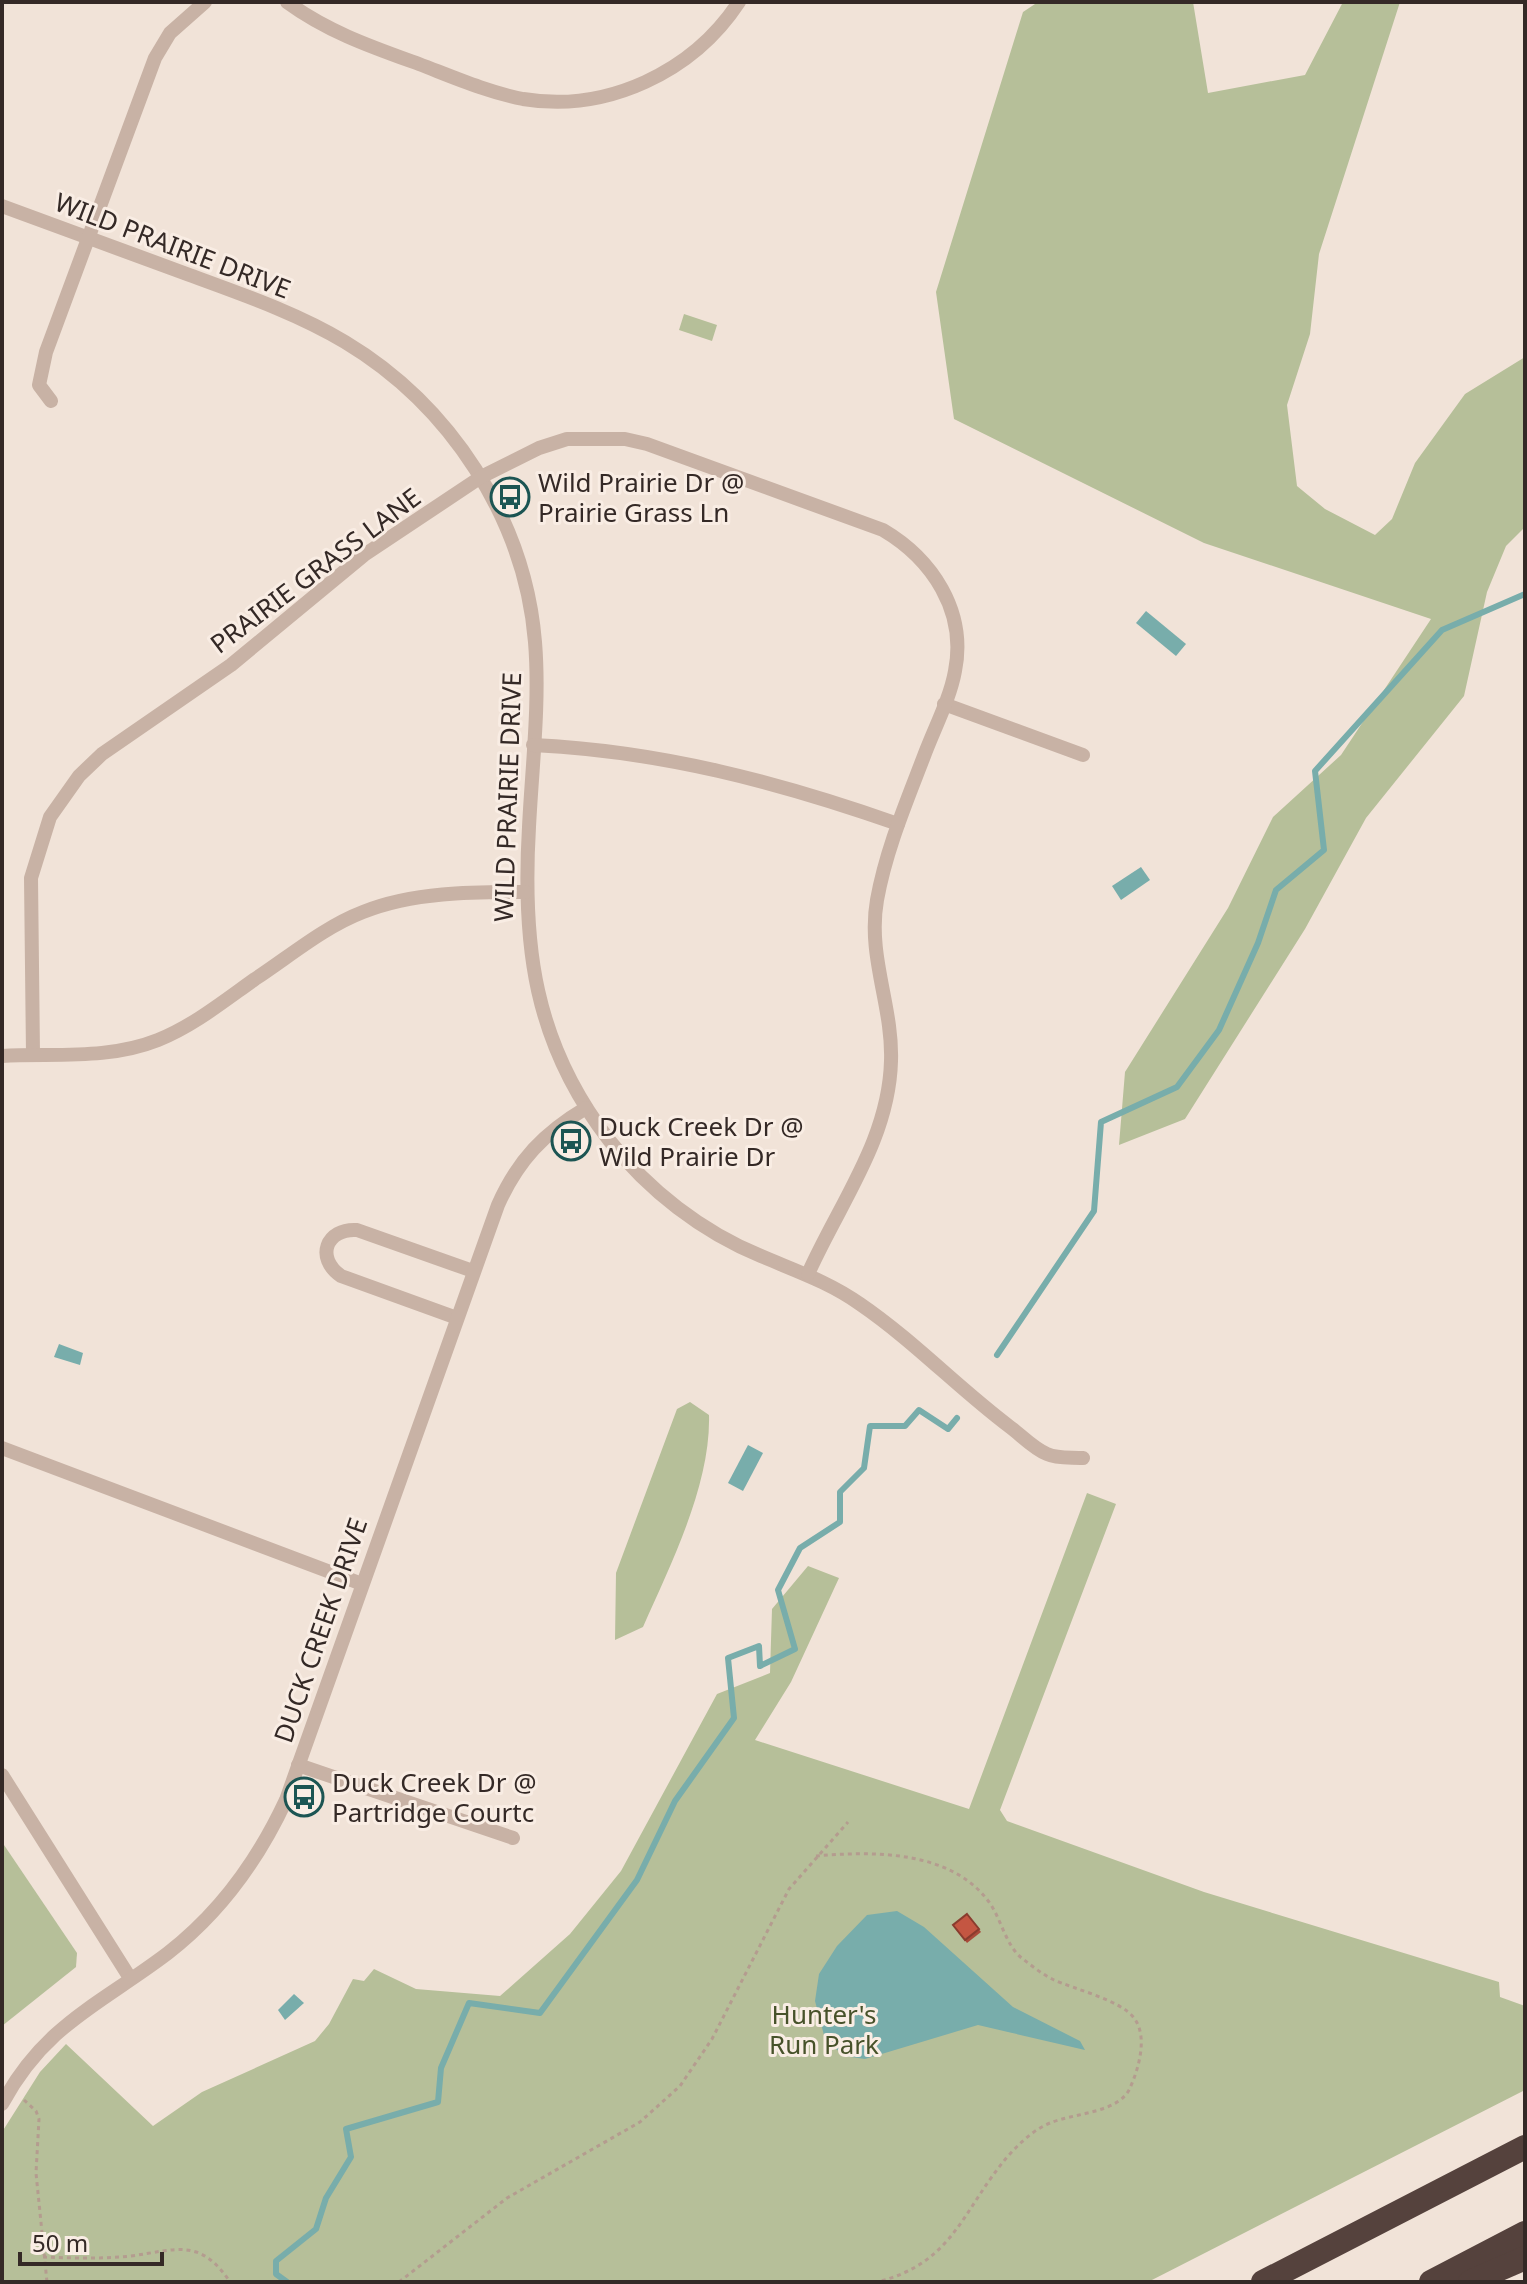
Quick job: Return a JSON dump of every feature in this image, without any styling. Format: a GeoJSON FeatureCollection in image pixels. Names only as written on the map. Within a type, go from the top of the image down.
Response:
{"type":"FeatureCollection","features":[{"type":"Feature","properties":{"kind":"highway"},"geometry":{"type":"LineString","coordinates":[[1263,2282],[1525,2145]]}},
{"type":"Feature","properties":{"kind":"highway"},"geometry":{"type":"LineString","coordinates":[[1431,2282],[1525,2233]]}},
{"type":"Feature","properties":{"kind":"highway"},"geometry":{"type":"LineString","coordinates":[[1470,2282],[1525,2258]]}},
{"type":"Feature","properties":{"kind":"street"},"geometry":{"type":"LineString","coordinates":[[51,401],[39,385],[46,352],[155,58],[170,33],[205,2]]}},
{"type":"Feature","properties":{"kind":"street"},"geometry":{"type":"LineString","coordinates":[[287,2],[340,35],[496,92],[553,101],[612,94],[667,71],[713,36],[739,2]]}},
{"type":"Feature","properties":{"kind":"street","name":"WILD PRAIRIE DRIVE"},"geometry":{"type":"LineString","coordinates":[[2,206],[246,296],[343,341],[408,388],[436,417],[481,477],[503,518],[528,596],[536,665],[525,892],[533,978],[545,1022],[586,1108],[640,1175],[683,1212],[759,1255],[808,1274],[891,1325],[982,1406],[1048,1455],[1083,1458]]}},
{"type":"Feature","properties":{"kind":"street","name":"PRAIRIE GRASS LANE"},"geometry":{"type":"LineString","coordinates":[[33,1054],[31,878],[38,847],[63,796],[102,754],[231,665],[364,555],[481,477],[539,448],[567,439],[625,439],[673,452],[883,530],[922,558],[947,599],[957,645],[955,671],[898,824],[876,902],[876,964],[890,1036],[887,1101],[875,1142],[808,1274]]}},
{"type":"Feature","properties":{"kind":"street"},"geometry":{"type":"LineString","coordinates":[[944,704],[1083,755]]}},
{"type":"Feature","properties":{"kind":"street"},"geometry":{"type":"LineString","coordinates":[[533,745],[651,756],[714,768],[776,783],[898,824]]}},
{"type":"Feature","properties":{"kind":"street"},"geometry":{"type":"LineString","coordinates":[[2,1056],[102,1054],[157,1041],[184,1028],[326,931],[362,912],[402,900],[525,892]]}},
{"type":"Feature","properties":{"kind":"street","name":"DUCK CREEK DRIVE"},"geometry":{"type":"LineString","coordinates":[[2,2104],[21,2073],[66,2024],[194,1931],[229,1895],[270,1834],[298,1765],[473,1271],[511,1176],[551,1130],[586,1108]]}},
{"type":"Feature","properties":{"kind":"street"},"geometry":{"type":"LineString","coordinates":[[457,1318],[341,1276],[330,1269],[325,1257],[326,1245],[333,1234],[345,1229],[357,1230],[473,1271]]}},
{"type":"Feature","properties":{"kind":"street"},"geometry":{"type":"LineString","coordinates":[[2,1448],[362,1584]]}},
{"type":"Feature","properties":{"kind":"street"},"geometry":{"type":"LineString","coordinates":[[298,1765],[513,1838]]}},
{"type":"Feature","properties":{"kind":"street"},"geometry":{"type":"LineString","coordinates":[[2,1775],[130,1978]]}},
{"type":"Feature","properties":{"kind":"path"},"geometry":{"type":"LineString","coordinates":[[399,2282],[507,2198],[640,2122],[680,2086],[712,2039],[789,1889],[848,1822]]}},
{"type":"Feature","properties":{"kind":"path"},"geometry":{"type":"LineString","coordinates":[[816,1856],[892,1853],[973,1883],[990,1904],[1018,1956],[1050,1978],[1102,1999],[1133,2016],[1139,2031],[1141,2050],[1129,2090],[1120,2102],[1049,2124],[1025,2138],[992,2175],[941,2252],[918,2267],[877,2282]]}},
{"type":"Feature","properties":{"kind":"path"},"geometry":{"type":"LineString","coordinates":[[31,2106],[39,2119],[36,2173],[47,2282]]}},
{"type":"Feature","properties":{"kind":"path"},"geometry":{"type":"LineString","coordinates":[[43,2257],[131,2256],[176,2246],[204,2255],[220,2267],[230,2282]]}},
{"type":"Feature","properties":{"kind":"green space"},"geometry":{"type":"Polygon","coordinates":[[[1038,2],[1193,2],[1208,93],[1305,75],[1343,2],[1400,2],[1319,254],[1310,334],[1287,405],[1297,486],[1325,509],[1375,535],[1392,519],[1415,463],[1465,394],[1525,357],[1525,527],[1506,546],[1487,592],[1464,696],[1366,818],[1305,929],[1185,1119],[1119,1145],[1125,1072],[1228,908],[1273,817],[1341,755],[1431,619],[1204,543],[954,419],[936,292],[1023,12],[1038,2]]]}},
{"type":"Feature","properties":{"kind":"green space"},"geometry":{"type":"Polygon","coordinates":[[[684,314],[717,325],[712,341],[679,330],[684,314]]]}},
{"type":"Feature","properties":{"kind":"green space"},"geometry":{"type":"Polygon","coordinates":[[[690,1402],[709,1415],[708,1441],[696,1496],[677,1550],[643,1627],[615,1640],[616,1573],[677,1409],[690,1402]]]}},
{"type":"Feature","properties":{"kind":"green space","name":"Hunter's Run Park"},"geometry":{"type":"Polygon","coordinates":[[[1087,1493],[1116,1504],[1000,1810],[1007,1821],[1204,1892],[1499,1982],[1500,1997],[1525,2006],[1525,2090],[1148,2282],[2,2282],[2,2132],[40,2072],[66,2044],[153,2126],[202,2092],[315,2041],[329,2024],[353,1979],[364,1981],[374,1969],[416,1989],[500,1996],[570,1934],[621,1871],[717,1694],[770,1673],[772,1609],[808,1566],[839,1578],[791,1682],[755,1740],[969,1809],[1087,1493]]]}},
{"type":"Feature","properties":{"kind":"green space"},"geometry":{"type":"Polygon","coordinates":[[[2,1842],[77,1953],[76,1967],[2,2026],[2,1842]]]}},
{"type":"Feature","properties":{"kind":"water"},"geometry":{"type":"Polygon","coordinates":[[[1146,611],[1186,644],[1176,656],[1136,623],[1146,611]]]}},
{"type":"Feature","properties":{"kind":"water"},"geometry":{"type":"Polygon","coordinates":[[[1141,867],[1150,880],[1121,900],[1112,886],[1141,867]]]}},
{"type":"Feature","properties":{"kind":"water"},"geometry":{"type":"Polygon","coordinates":[[[59,1344],[83,1353],[80,1365],[54,1357],[59,1344]]]}},
{"type":"Feature","properties":{"kind":"water"},"geometry":{"type":"Polygon","coordinates":[[[748,1445],[763,1453],[743,1491],[728,1483],[748,1445]]]}},
{"type":"Feature","properties":{"kind":"water"},"geometry":{"type":"Polygon","coordinates":[[[897,1911],[924,1927],[1013,2007],[1080,2041],[1085,2050],[978,2025],[865,2059],[844,2056],[825,2039],[815,2001],[819,1974],[837,1946],[867,1915],[897,1911]]]}},
{"type":"Feature","properties":{"kind":"water"},"geometry":{"type":"Polygon","coordinates":[[[294,1994],[304,2003],[285,2020],[278,2010],[294,1994]]]}},
{"type":"Feature","properties":{"kind":"building"},"geometry":{"type":"Polygon","coordinates":[[[967,1914],[979,1929],[965,1940],[953,1925],[967,1914]]]}},
{"type":"Feature","properties":{"kind":"waterway"},"geometry":{"type":"LineString","coordinates":[[997,1355],[1094,1211],[1101,1122],[1177,1087],[1219,1030],[1258,943],[1276,890],[1324,850],[1315,771],[1442,630],[1525,594]]}},
{"type":"Feature","properties":{"kind":"waterway"},"geometry":{"type":"LineString","coordinates":[[287,2282],[276,2274],[276,2261],[316,2229],[326,2198],[351,2157],[346,2129],[438,2102],[441,2068],[469,2003],[540,2013],[637,1880],[675,1801],[734,1718],[728,1658],[759,1646],[760,1666],[795,1649],[778,1590],[800,1548],[840,1522],[840,1492],[864,1468],[870,1426],[905,1426],[919,1410],[948,1429],[957,1418]]}},
{"type":"Feature","properties":{"kind":"place","name":"Wild Prairie Dr @ Prairie Grass Ln"},"geometry":{"type":"Point","coordinates":[510,497]}},
{"type":"Feature","properties":{"kind":"place","name":"Duck Creek Dr @ Wild Prairie Dr"},"geometry":{"type":"Point","coordinates":[571,1141]}},
{"type":"Feature","properties":{"kind":"place","name":"Duck Creek Dr @ Partridge Courtc"},"geometry":{"type":"Point","coordinates":[304,1797]}}]}
